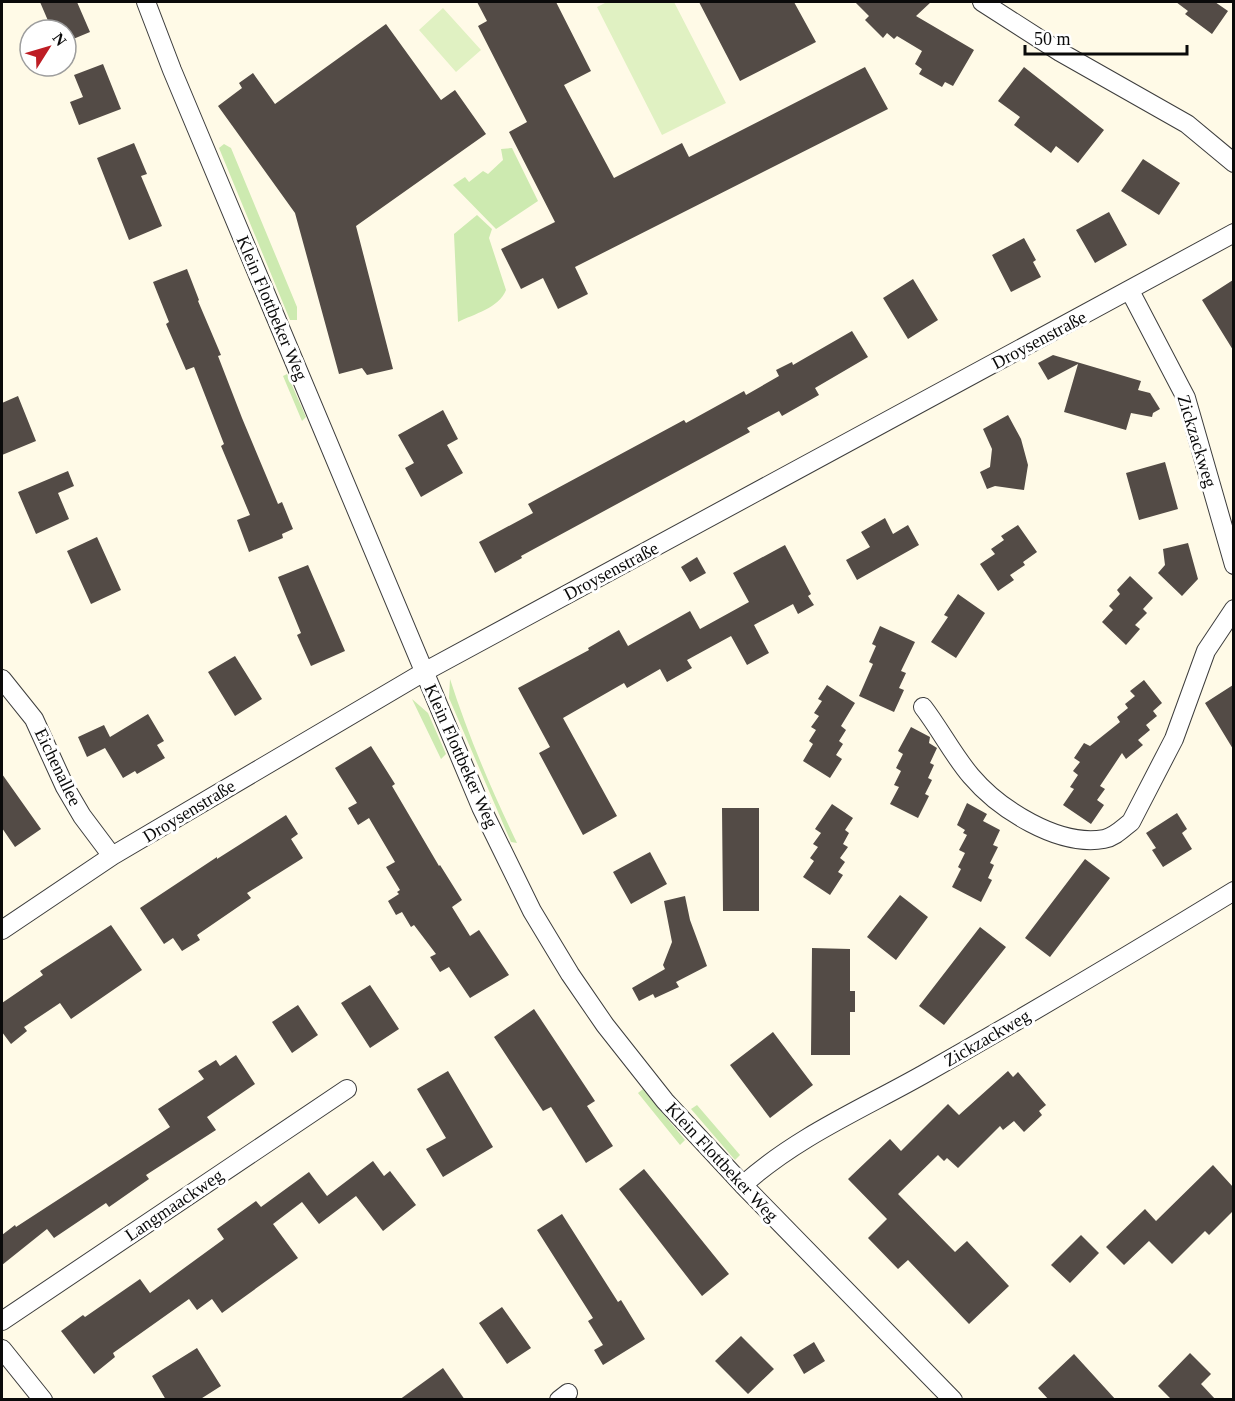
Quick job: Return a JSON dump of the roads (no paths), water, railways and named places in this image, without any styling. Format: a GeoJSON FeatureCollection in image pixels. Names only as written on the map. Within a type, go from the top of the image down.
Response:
{"type":"FeatureCollection","features":[{"type":"Feature","properties":{"kind":"street","name":"Klein Flottbeker Weg"},"geometry":{"type":"LineString","coordinates":[[146,2],[172,70],[424,672],[482,807],[532,911],[570,974],[605,1025],[665,1101],[742,1185],[953,1400]]}},
{"type":"Feature","properties":{"kind":"street"},"geometry":{"type":"LineString","coordinates":[[982,2],[1060,52],[1187,124],[1233,163]]}},
{"type":"Feature","properties":{"kind":"street","name":"Droysenstraße"},"geometry":{"type":"LineString","coordinates":[[2,930],[112,856],[424,672],[1130,291],[1233,233]]}},
{"type":"Feature","properties":{"kind":"street","name":"Zickzackweg"},"geometry":{"type":"LineString","coordinates":[[1130,291],[1186,398],[1233,565]]}},
{"type":"Feature","properties":{"kind":"street"},"geometry":{"type":"LineString","coordinates":[[923,707],[970,774],[991,797],[1016,815],[1039,827],[1065,836],[1106,839],[1120,832],[1131,822],[1174,739],[1206,651],[1233,609]]}},
{"type":"Feature","properties":{"kind":"street","name":"Eichenallee"},"geometry":{"type":"LineString","coordinates":[[2,679],[33,718],[65,787],[82,816],[112,856]]}},
{"type":"Feature","properties":{"kind":"street","name":"Zickzackweg"},"geometry":{"type":"LineString","coordinates":[[742,1185],[790,1147],[1090,980],[1233,891]]}},
{"type":"Feature","properties":{"kind":"street","name":"Langmaackweg"},"geometry":{"type":"LineString","coordinates":[[2,1321],[347,1089]]}},
{"type":"Feature","properties":{"kind":"street"},"geometry":{"type":"LineString","coordinates":[[2,1349],[43,1400]]}}]}
